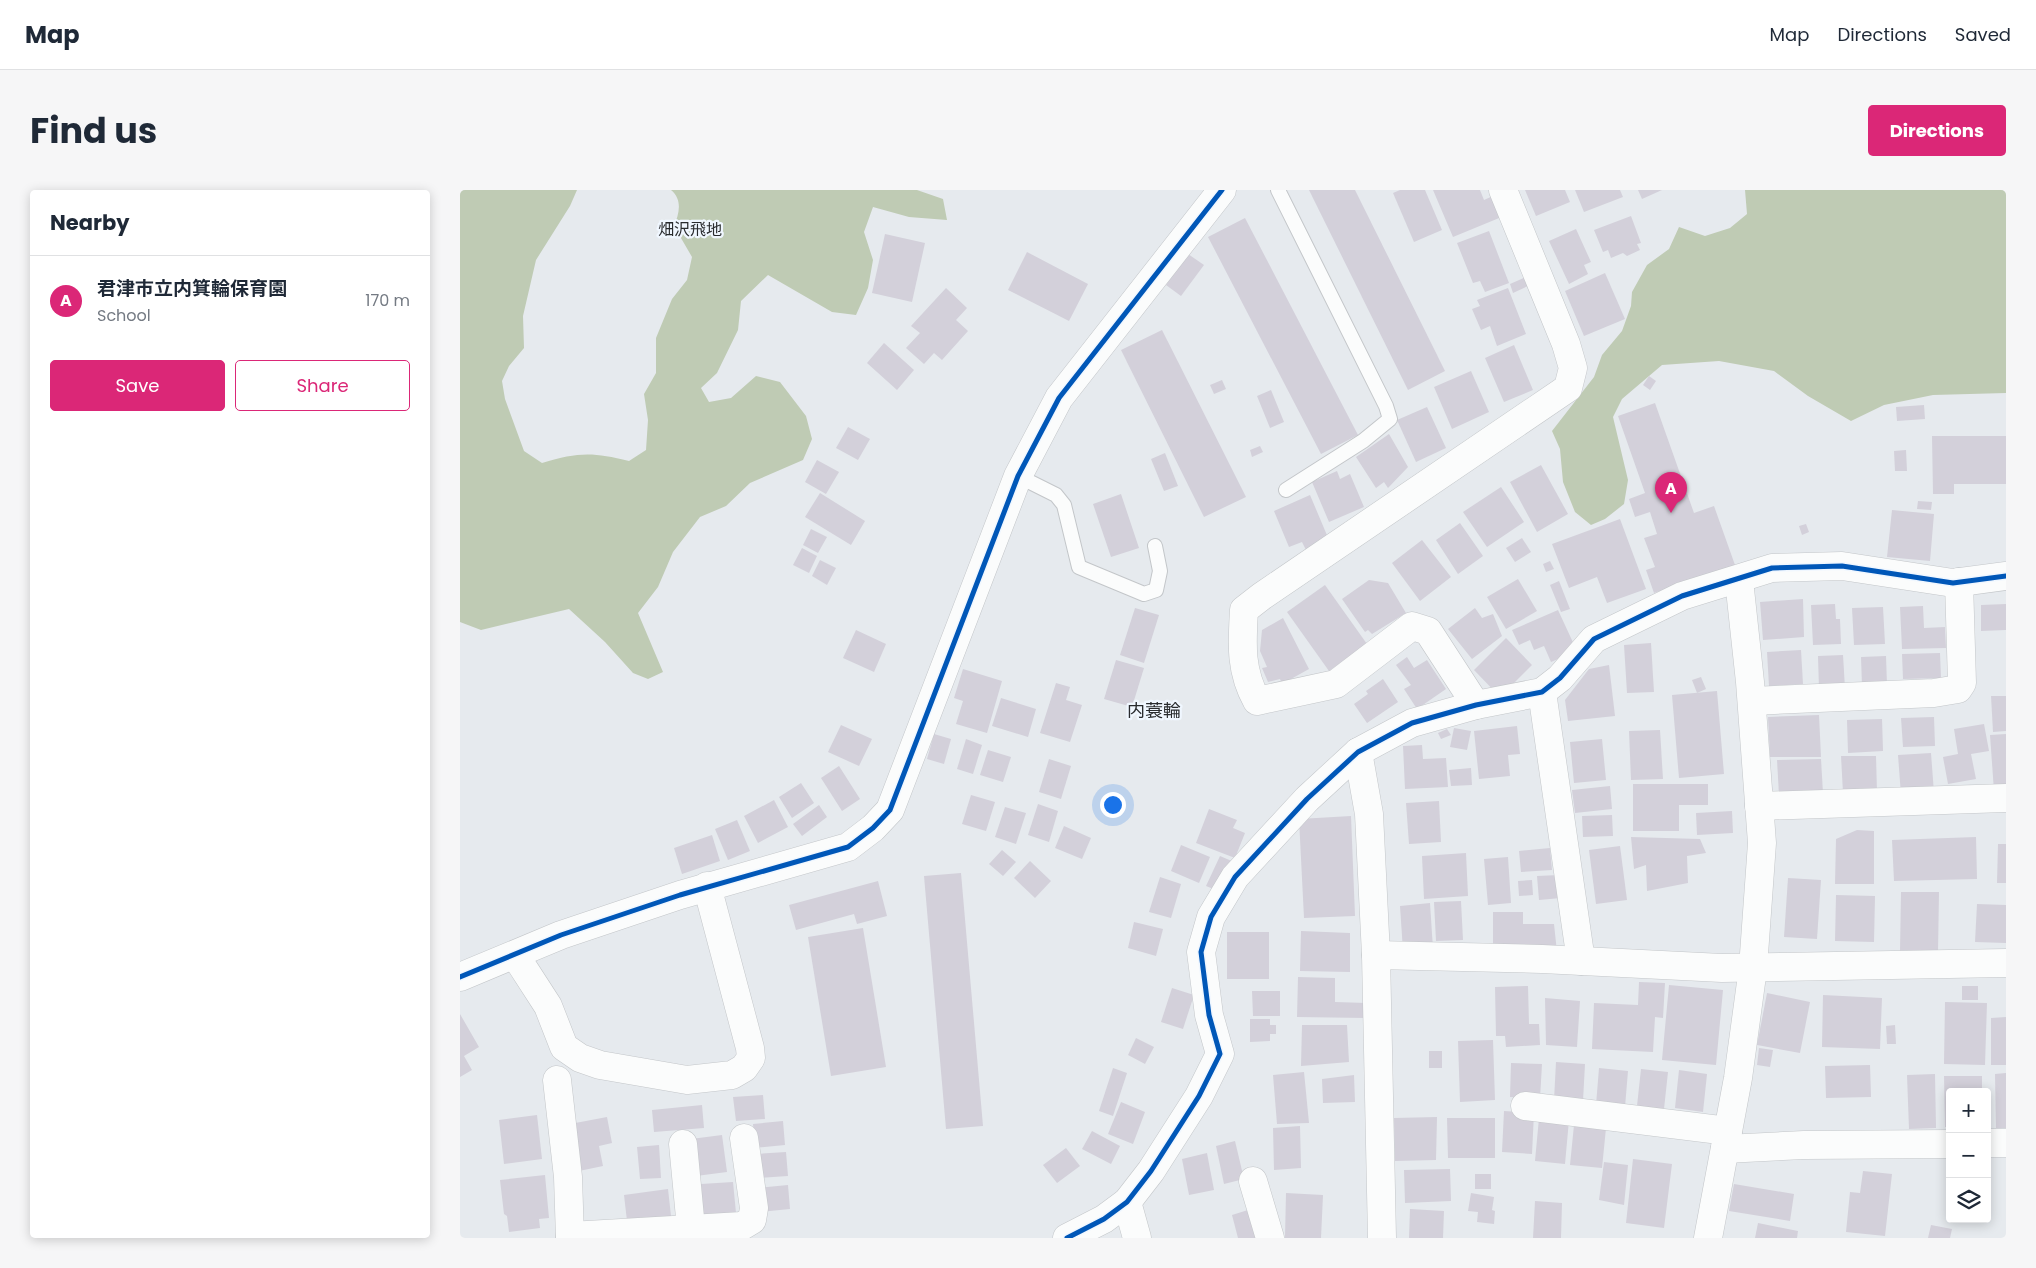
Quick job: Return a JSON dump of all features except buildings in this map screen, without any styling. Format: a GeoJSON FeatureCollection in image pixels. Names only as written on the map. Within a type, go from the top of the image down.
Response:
{"type":"FeatureCollection","features":[{"type":"Feature","properties":{"kind":"street"},"geometry":{"type":"LineString","coordinates":[[460,977],[561,935],[707,886],[848,846],[873,828],[890,810],[1018,476],[1059,398],[1222,190]]}},
{"type":"Feature","properties":{"kind":"street"},"geometry":{"type":"LineString","coordinates":[[1476,706],[1428,631],[1412,626],[1336,684],[1257,701],[1248,684],[1242,646],[1244,610],[1250,605],[1568,388],[1573,368],[1566,344],[1503,190]]}},
{"type":"Feature","properties":{"kind":"street"},"geometry":{"type":"LineString","coordinates":[[1067,1238],[1104,1219],[1127,1202],[1151,1171],[1194,1104],[1220,1054],[1209,1015],[1201,952],[1211,917],[1236,877],[1307,799],[1358,752],[1412,723],[1476,706],[1542,692],[1560,678],[1594,640],[1682,596],[1739,580],[1772,568],[1842,566],[1959,582],[2006,576]]}},
{"type":"Feature","properties":{"kind":"street"},"geometry":{"type":"LineString","coordinates":[[1708,1238],[1738,1078],[1753,968],[1762,843],[1752,701],[1739,580]]}},
{"type":"Feature","properties":{"kind":"street"},"geometry":{"type":"LineString","coordinates":[[1752,701],[1934,693],[1958,689],[1962,682],[1959,582]]}},
{"type":"Feature","properties":{"kind":"street"},"geometry":{"type":"LineString","coordinates":[[1542,692],[1580,961]]}},
{"type":"Feature","properties":{"kind":"street"},"geometry":{"type":"LineString","coordinates":[[1358,752],[1369,814],[1376,955],[1382,1238]]}},
{"type":"Feature","properties":{"kind":"street"},"geometry":{"type":"LineString","coordinates":[[1759,806],[2006,798]]}},
{"type":"Feature","properties":{"kind":"street"},"geometry":{"type":"LineString","coordinates":[[515,955],[548,1006],[564,1047],[580,1058],[600,1065],[687,1080],[732,1075],[744,1068],[751,1058],[750,1048],[707,886]]}},
{"type":"Feature","properties":{"kind":"street"},"geometry":{"type":"LineString","coordinates":[[1376,955],[1753,968],[2006,963]]}},
{"type":"Feature","properties":{"kind":"street"},"geometry":{"type":"LineString","coordinates":[[556,1080],[568,1177],[570,1237],[742,1226],[752,1220],[754,1208],[744,1138]]}},
{"type":"Feature","properties":{"kind":"street"},"geometry":{"type":"LineString","coordinates":[[1525,1106],[1726,1140],[1804,1145],[1946,1144]]}},
{"type":"Feature","properties":{"kind":"street"},"geometry":{"type":"LineString","coordinates":[[1991,1144],[2006,1143]]}},
{"type":"Feature","properties":{"kind":"street"},"geometry":{"type":"LineString","coordinates":[[683,1144],[692,1228]]}},
{"type":"Feature","properties":{"kind":"street"},"geometry":{"type":"LineString","coordinates":[[1253,1181],[1270,1238]]}},
{"type":"Feature","properties":{"kind":"street"},"geometry":{"type":"LineString","coordinates":[[1127,1202],[1137,1238]]}},
{"type":"Feature","properties":{"kind":"lane"},"geometry":{"type":"LineString","coordinates":[[1278,190],[1386,406],[1390,419],[1363,441],[1286,490]]}},
{"type":"Feature","properties":{"kind":"lane"},"geometry":{"type":"LineString","coordinates":[[1018,476],[1056,495],[1064,505],[1079,567],[1144,594],[1156,590],[1160,571],[1155,546]]}},
{"type":"Feature","properties":{"kind":"green space"},"geometry":{"type":"Polygon","coordinates":[[[460,190],[577,190],[570,206],[536,260],[523,316],[524,348],[509,366],[502,381],[505,399],[524,451],[542,463],[586,454],[629,461],[646,450],[648,420],[644,394],[656,373],[656,338],[672,299],[687,280],[692,257],[674,226],[679,203],[671,190],[917,190],[943,199],[947,220],[909,217],[873,207],[864,232],[873,260],[868,288],[856,315],[832,312],[768,275],[741,301],[738,330],[717,373],[701,388],[709,402],[731,398],[756,376],[780,382],[806,416],[812,439],[803,460],[750,483],[726,506],[700,517],[673,552],[658,587],[638,613],[663,672],[648,679],[633,673],[605,642],[569,609],[481,630],[460,622],[460,190]]]}},
{"type":"Feature","properties":{"kind":"green space"},"geometry":{"type":"Polygon","coordinates":[[[1745,190],[2006,190],[2006,393],[1933,395],[1884,405],[1851,421],[1808,396],[1774,371],[1719,361],[1662,365],[1622,399],[1613,417],[1628,480],[1624,504],[1605,519],[1591,525],[1575,512],[1563,482],[1560,449],[1552,431],[1594,377],[1602,355],[1622,331],[1631,306],[1632,292],[1647,265],[1669,249],[1679,227],[1705,236],[1730,228],[1747,214],[1745,190]]]}},
{"type":"Feature","properties":{"kind":"cycle path"},"geometry":{"type":"LineString","coordinates":[[460,977],[561,935],[680,895],[848,847],[873,828],[890,810],[1018,476],[1059,398],[1222,190]]}},
{"type":"Feature","properties":{"kind":"cycle path"},"geometry":{"type":"LineString","coordinates":[[1067,1238],[1104,1219],[1127,1202],[1151,1171],[1199,1096],[1220,1054],[1209,1015],[1201,952],[1211,917],[1235,877],[1307,799],[1358,752],[1412,723],[1476,705],[1542,692],[1560,678],[1594,639],[1682,596],[1772,568],[1842,566],[1953,583],[2006,576]]}},
{"type":"Feature","properties":{"kind":"place","name":"君津市立内箕輪保育園"},"geometry":{"type":"Point","coordinates":[1671,513]}},
{"type":"Feature","properties":{"kind":"district","name":"畑沢飛地"},"geometry":{"type":"Point","coordinates":[690,229]}},
{"type":"Feature","properties":{"kind":"district","name":"内蓑輪"},"geometry":{"type":"Point","coordinates":[1154,711]}}]}
